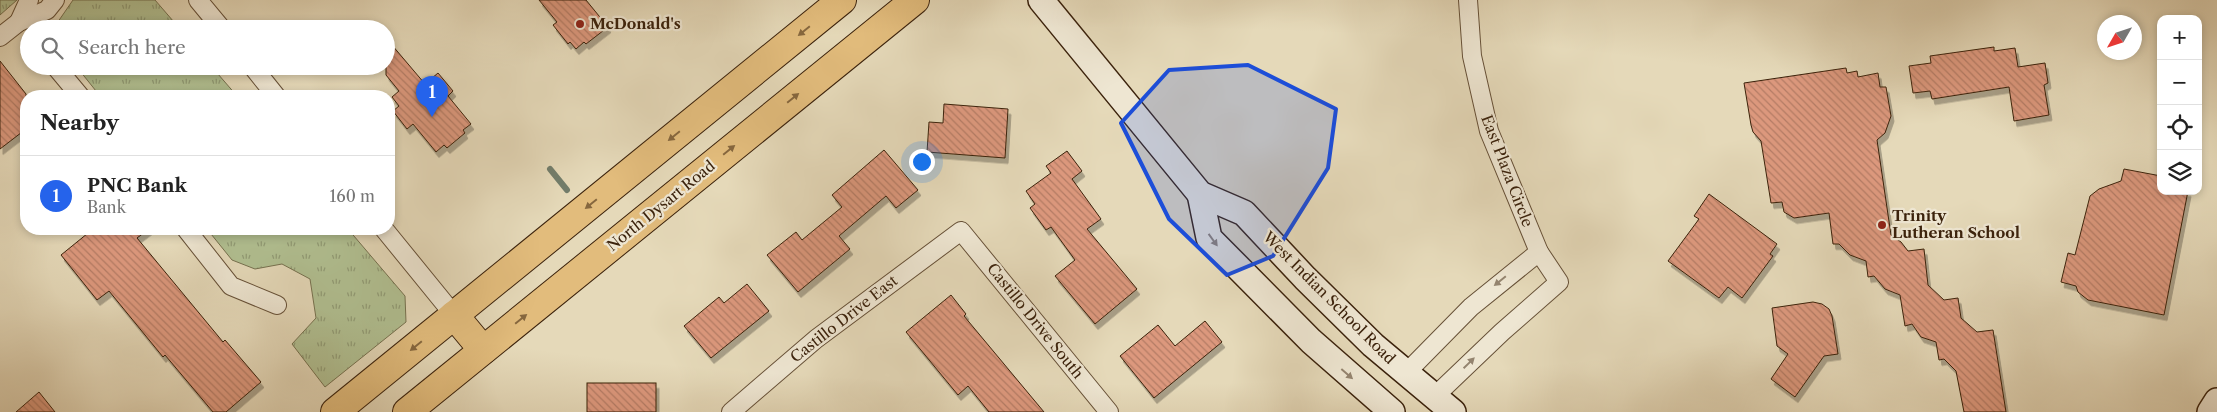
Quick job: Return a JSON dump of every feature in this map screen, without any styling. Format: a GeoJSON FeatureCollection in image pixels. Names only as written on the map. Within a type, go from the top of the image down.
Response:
{"type":"FeatureCollection","features":[{"type":"Feature","properties":{"kind":"main road"},"geometry":{"type":"LineString","coordinates":[[335,412],[842,0]]}},
{"type":"Feature","properties":{"kind":"main road","name":"North Dysart Road"},"geometry":{"type":"LineString","coordinates":[[407,412],[914,0]]}},
{"type":"Feature","properties":{"kind":"main road","name":"West Indian School Road"},"geometry":{"type":"LineString","coordinates":[[1040,0],[1200,194],[1244,213],[1305,278],[1373,345],[1443,404]]}},
{"type":"Feature","properties":{"kind":"main road","name":"West Indian School Road"},"geometry":{"type":"LineString","coordinates":[[1200,194],[1209,238],[1311,341],[1392,412]]}},
{"type":"Feature","properties":{"kind":"main road"},"geometry":{"type":"LineString","coordinates":[[454,315],[484,350]]}},
{"type":"Feature","properties":{"kind":"main road"},"geometry":{"type":"LineString","coordinates":[[2210,412],[2217,401]]}},
{"type":"Feature","properties":{"kind":"street"},"geometry":{"type":"LineString","coordinates":[[25,20],[28,0]]}},
{"type":"Feature","properties":{"kind":"street"},"geometry":{"type":"LineString","coordinates":[[34,20],[56,0]]}},
{"type":"Feature","properties":{"kind":"street"},"geometry":{"type":"LineString","coordinates":[[198,0],[215,20]]}},
{"type":"Feature","properties":{"kind":"street","name":"East Plaza Circle"},"geometry":{"type":"LineString","coordinates":[[1443,404],[1502,332],[1559,282],[1539,252],[1489,131],[1472,56],[1468,0]]}},
{"type":"Feature","properties":{"kind":"street"},"geometry":{"type":"LineString","coordinates":[[0,37],[20,30]]}},
{"type":"Feature","properties":{"kind":"street"},"geometry":{"type":"LineString","coordinates":[[62,75],[75,90]]}},
{"type":"Feature","properties":{"kind":"street"},"geometry":{"type":"LineString","coordinates":[[259,75],[271,90]]}},
{"type":"Feature","properties":{"kind":"street","name":"Castillo Drive East"},"geometry":{"type":"LineString","coordinates":[[731,412],[816,339],[961,231]]}},
{"type":"Feature","properties":{"kind":"street","name":"Castillo Drive South"},"geometry":{"type":"LineString","coordinates":[[961,231],[1109,412]]}},
{"type":"Feature","properties":{"kind":"street"},"geometry":{"type":"LineString","coordinates":[[191,235],[231,286],[277,305]]}},
{"type":"Feature","properties":{"kind":"street"},"geometry":{"type":"LineString","coordinates":[[389,235],[454,315]]}},
{"type":"Feature","properties":{"kind":"street"},"geometry":{"type":"LineString","coordinates":[[1406,373],[1471,307],[1499,282],[1539,252]]}},
{"type":"Feature","properties":{"kind":"highlighted area"},"geometry":{"type":"Polygon","coordinates":[[[1248,65],[1336,109],[1328,168],[1273,256],[1227,275],[1169,219],[1121,123],[1169,70],[1248,65]]]}},
{"type":"Feature","properties":{"kind":"green space"},"geometry":{"type":"Polygon","coordinates":[[[0,0],[17,0],[0,15],[0,0]]]}},
{"type":"Feature","properties":{"kind":"green space"},"geometry":{"type":"Polygon","coordinates":[[[73,0],[155,0],[172,20],[59,20],[73,0]]]}},
{"type":"Feature","properties":{"kind":"green space"},"geometry":{"type":"Polygon","coordinates":[[[83,75],[219,75],[232,90],[95,90],[83,75]]]}},
{"type":"Feature","properties":{"kind":"green space"},"geometry":{"type":"Polygon","coordinates":[[[212,235],[353,235],[405,296],[406,322],[325,387],[292,344],[316,318],[310,279],[282,264],[255,269],[232,260],[212,235]]]}},
{"type":"Feature","properties":{"kind":"building","name":"McDonald's"},"geometry":{"type":"Polygon","coordinates":[[[539,0],[586,0],[608,27],[586,44],[584,42],[576,49],[570,42],[568,44],[553,25],[557,22],[539,0]]]}},
{"type":"Feature","properties":{"kind":"building"},"geometry":{"type":"Polygon","coordinates":[[[1994,47],[1994,51],[2015,48],[2018,67],[2045,63],[2048,83],[2044,85],[2049,115],[2014,121],[2009,87],[1932,99],[1930,91],[1913,93],[1909,66],[1931,63],[1930,56],[1994,47]]]}},
{"type":"Feature","properties":{"kind":"building"},"geometry":{"type":"Polygon","coordinates":[[[395,49],[425,84],[438,73],[453,91],[448,96],[471,124],[463,130],[465,133],[447,148],[444,145],[436,152],[413,124],[407,129],[395,114],[395,109],[399,106],[395,101],[395,94],[399,91],[386,75],[395,75],[395,49]]]}},
{"type":"Feature","properties":{"kind":"building"},"geometry":{"type":"Polygon","coordinates":[[[0,61],[23,90],[20,90],[20,134],[0,149],[0,61]]]}},
{"type":"Feature","properties":{"kind":"building"},"geometry":{"type":"Polygon","coordinates":[[[1846,68],[1847,73],[1857,71],[1858,77],[1878,73],[1880,87],[1886,87],[1891,116],[1885,133],[1877,140],[1891,235],[1901,242],[1908,251],[1924,249],[1928,285],[1944,300],[1958,298],[1961,318],[1977,332],[1993,330],[2006,412],[1964,412],[1956,371],[1944,359],[1939,360],[1936,342],[1921,337],[1912,324],[1905,326],[1900,295],[1885,289],[1874,276],[1868,277],[1866,261],[1850,255],[1839,244],[1833,244],[1829,213],[1794,218],[1784,212],[1782,202],[1771,203],[1761,141],[1753,132],[1744,83],[1846,68]]]}},
{"type":"Feature","properties":{"kind":"building"},"geometry":{"type":"Polygon","coordinates":[[[944,104],[1008,109],[1005,158],[927,152],[929,122],[943,123],[944,104]]]}},
{"type":"Feature","properties":{"kind":"building"},"geometry":{"type":"Polygon","coordinates":[[[884,150],[918,190],[896,208],[886,196],[839,236],[850,249],[798,292],[767,255],[796,232],[802,240],[842,207],[832,195],[884,150]]]}},
{"type":"Feature","properties":{"kind":"building"},"geometry":{"type":"Polygon","coordinates":[[[1067,151],[1082,171],[1072,179],[1101,219],[1087,229],[1137,289],[1095,324],[1055,276],[1075,260],[1051,227],[1046,230],[1030,208],[1035,204],[1026,191],[1051,173],[1046,166],[1067,151]]]}},
{"type":"Feature","properties":{"kind":"building"},"geometry":{"type":"Polygon","coordinates":[[[2124,169],[2157,175],[2157,195],[2187,195],[2164,315],[2088,300],[2078,292],[2076,286],[2061,282],[2068,253],[2075,255],[2090,196],[2099,189],[2121,181],[2124,169]]]}},
{"type":"Feature","properties":{"kind":"building"},"geometry":{"type":"Polygon","coordinates":[[[1709,194],[1777,244],[1770,254],[1773,256],[1742,298],[1728,287],[1719,298],[1668,261],[1699,219],[1694,216],[1709,194]]]}},
{"type":"Feature","properties":{"kind":"building"},"geometry":{"type":"Polygon","coordinates":[[[86,235],[141,235],[137,238],[223,342],[225,340],[261,382],[226,412],[213,412],[165,355],[163,357],[109,291],[97,300],[61,255],[86,235]]]}},
{"type":"Feature","properties":{"kind":"building"},"geometry":{"type":"Polygon","coordinates":[[[747,284],[769,311],[711,358],[684,326],[719,297],[724,303],[747,284]]]}},
{"type":"Feature","properties":{"kind":"building"},"geometry":{"type":"Polygon","coordinates":[[[951,295],[966,314],[964,316],[1044,412],[989,412],[968,386],[958,395],[906,332],[951,295]]]}},
{"type":"Feature","properties":{"kind":"building"},"geometry":{"type":"Polygon","coordinates":[[[1813,302],[1822,304],[1829,309],[1832,316],[1838,354],[1824,356],[1795,397],[1771,379],[1788,354],[1777,346],[1772,308],[1813,302]]]}},
{"type":"Feature","properties":{"kind":"building"},"geometry":{"type":"Polygon","coordinates":[[[1205,321],[1222,342],[1154,398],[1120,356],[1158,325],[1175,346],[1205,321]]]}},
{"type":"Feature","properties":{"kind":"building"},"geometry":{"type":"Polygon","coordinates":[[[587,383],[656,383],[656,412],[587,412],[587,383]]]}},
{"type":"Feature","properties":{"kind":"building"},"geometry":{"type":"Polygon","coordinates":[[[39,392],[55,412],[16,412],[39,392]]]}},
{"type":"Feature","properties":{"kind":"waterway"},"geometry":{"type":"LineString","coordinates":[[550,169],[567,190]]}},
{"type":"Feature","properties":{"kind":"place","name":"McDonald's"},"geometry":{"type":"Point","coordinates":[580,24]}},
{"type":"Feature","properties":{"kind":"place","name":"PNC Bank"},"geometry":{"type":"Point","coordinates":[432,117]}},
{"type":"Feature","properties":{"kind":"place","name":"Trinity Lutheran School"},"geometry":{"type":"Point","coordinates":[1882,225]}}]}
